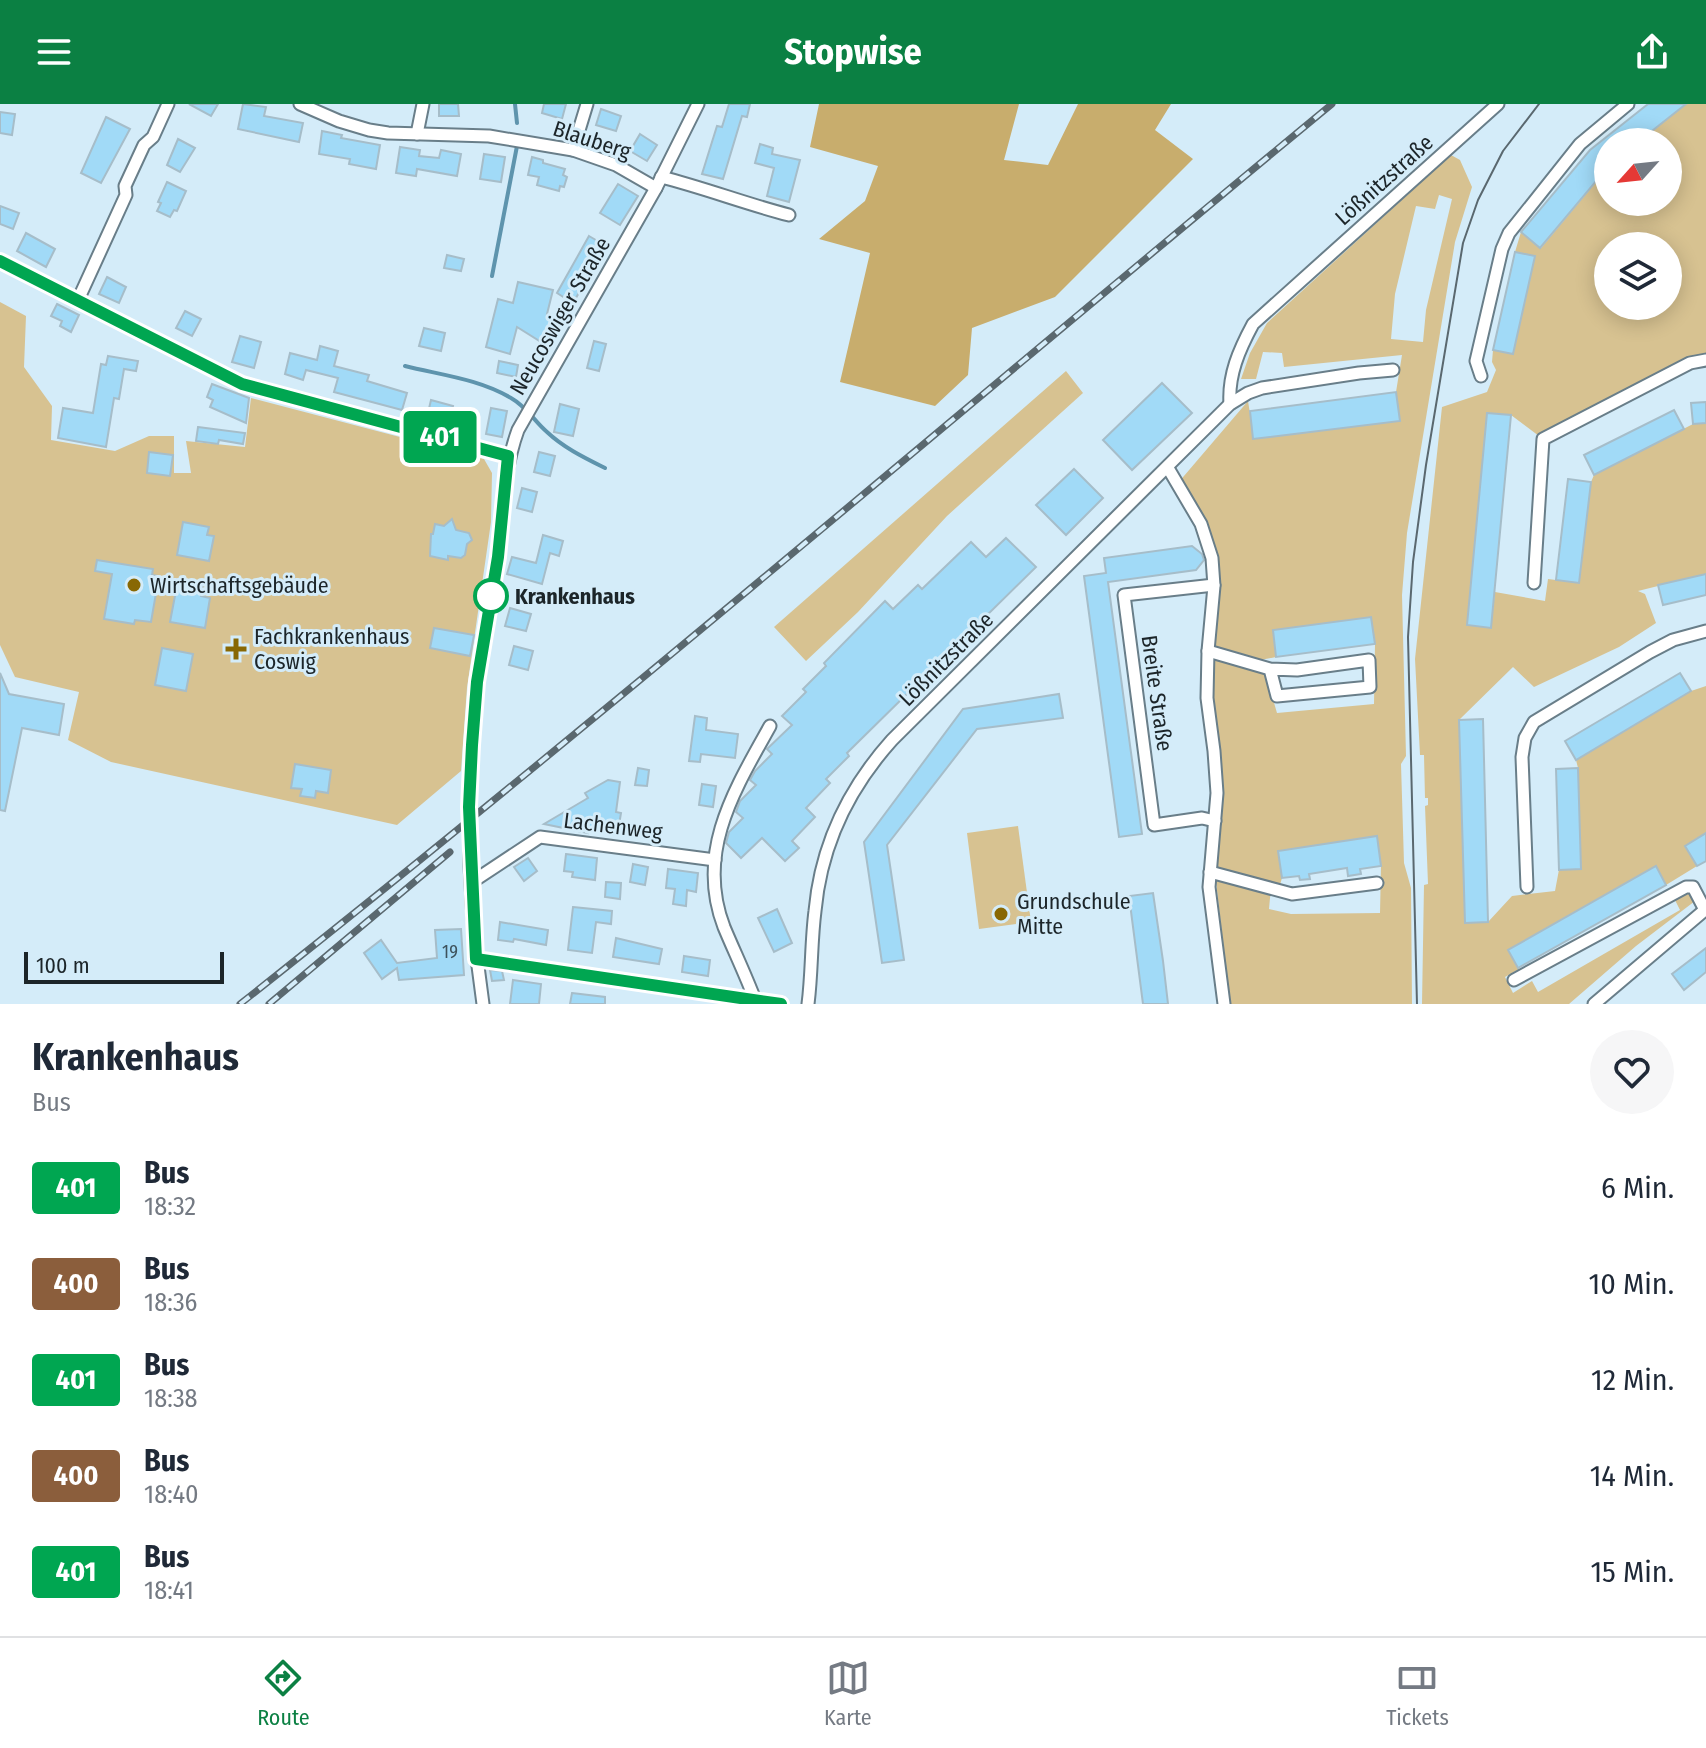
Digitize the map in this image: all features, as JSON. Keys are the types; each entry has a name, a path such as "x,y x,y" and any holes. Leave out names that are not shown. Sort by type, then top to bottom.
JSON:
{"street":[{"path":"78,300 126,195 125,186 137,158 153,137 168,104"},
{"name":"Blauberg","path":"300,104 369,130 489,136 573,150 658,182"},
{"path":"417,134 423,104"},
{"path":"573,150 587,104"},
{"name":"Neucoswiger Straße","path":"483,1004 476,959 469,807 477,682 498,557 508,456 518,430 658,182 698,104"},
{"name":"Lößnitzstraße","path":"1230,404 1229,389 1238,350 1253,324 1498,104"},
{"path":"1481,376 1476,361 1499,260 1509,233 1580,144 1628,104"},
{"path":"658,182 713,190 750,205 789,215"},
{"path":"0,261 242,384 508,456"},
{"path":"1534,583 1543,439 1690,363 1706,360"},
{"name":"Lößnitzstraße","path":"808,1004 815,911 830,838 867,768 1230,404 1262,388 1393,370"},
{"path":"1168,468 1201,524 1212,558 1214,585 1207,698 1217,793 1209,887 1224,1004"},
{"name":"Breite Straße","path":"1214,585 1124,595 1154,825 1202,818 1215,821"},
{"path":"1527,887 1522,757 1525,738 1534,722 1650,652 1673,640 1706,631"},
{"path":"1208,651 1270,669 1297,670 1369,660 1370,687 1277,696 1270,669"},
{"path":"755,1000 723,925 715,880 715,860 719,828 770,726"},
{"name":"Lachenweg","path":"472,882 540,837 715,860"},
{"path":"1210,872 1292,894 1377,883"},
{"path":"1514,980 1686,887 1693,887 1706,910 1594,1004"},
{"path":"476,959 781,1004"}],"shaded area":[{"path":"819,104 1019,104 1004,160 1048,165 1078,104 1171,104 1155,130 1193,159 1055,297 972,328 968,375 935,406 840,382 870,253 819,239 865,201 878,166 810,147"},
{"path":"1686,104 1706,104 1706,360 1543,439 1511,415 1487,413 1467,625 1491,627 1495,592 1545,601 1548,579 1579,583 1594,475 1693,424 1706,423 1706,574 1638,591 1645,594 1656,623 1619,647 1534,687 1513,667 1459,720 1465,922 1488,922 1512,896 1555,891 1578,768 1576,760 1691,691 1706,686 1706,833 1685,846 1697,866 1666,885 1656,867 1508,950 1519,969 1505,977 1513,993 1532,981 1538,992 1680,910 1675,900 1691,892 1695,901 1636,946 1569,1004 1422,1004 1424,885 1428,884 1425,806 1428,805 1428,798 1425,798 1424,755 1420,755 1415,659 1442,407 1487,392 1496,370 1492,362 1493,350 1513,354 1534,256 1515,252 1521,232 1541,248 1594,184 1594,216 1682,216 1682,128 1656,128"},
{"path":"1451,155 1460,160 1472,187 1455,242 1407,533 1402,595 1406,756 1401,764 1404,863 1411,888 1412,1004 1230,1004 1215,873 1208,698 1212,557 1178,483 1248,401 1254,439 1399,420 1396,392 1402,355 1284,367 1282,353 1263,352 1256,379 1241,379 1250,353 1267,323","holes":["1439,195 1452,199 1426,310 1423,342 1391,339 1395,294 1416,206 1435,209","1371,617 1375,644 1374,704 1277,713 1265,672 1255,661 1276,657 1273,630","1377,836 1381,866 1380,913 1291,914 1269,909 1271,887 1279,888 1282,878 1278,851"]},
{"name":"Fachkrankenhaus Coswig","path":"0,302 26,316 24,367 52,406 51,440 115,451 149,436 174,436 174,473 191,473 186,441 245,447 251,398 484,459 492,473 491,522 467,688 461,771 397,825 111,762 68,740 79,692 15,677 0,645"},
{"path":"1066,371 1083,393 947,516 858,612 806,661 774,627"},
{"path":"1018,826 1031,922 979,929 967,833"}],"building":[{"path":"189,104 218,104 211,116"},
{"path":"243,104 266,107 264,116 303,123 299,142 238,129"},
{"path":"439,104 458,104 459,116 439,116"},
{"path":"544,104 566,104 562,119 542,113"},
{"path":"729,104 750,104 747,117 742,116 723,179 702,174 717,126 722,127"},
{"path":"1648,104 1686,104 1656,128 1618,128"},
{"path":"601,109 621,116 616,131 596,125"},
{"path":"0,112 15,114 12,135 0,133"},
{"path":"106,117 130,129 101,183 81,173"},
{"path":"322,131 380,145 376,169 349,164 350,159 319,154"},
{"path":"640,134 657,145 647,161 630,151"},
{"path":"178,139 195,148 180,172 167,165"},
{"path":"760,144 773,148 772,154 800,160 789,202 767,196 774,168 755,163"},
{"path":"400,147 420,150 419,156 439,158 441,150 461,154 457,176 417,169 416,176 396,173"},
{"path":"1594,147 1594,184 1540,248 1521,232"},
{"path":"484,154 505,157 501,182 480,179"},
{"path":"532,157 565,169 563,175 567,177 564,187 560,186 559,191 537,185 539,177 528,175"},
{"path":"167,182 186,191 177,211 174,210 170,217 157,211"},
{"path":"618,184 638,196 620,225 600,213"},
{"path":"0,206 19,213 13,229 0,224"},
{"path":"26,233 55,249 46,267 17,251"},
{"path":"589,236 606,246 573,303 557,293"},
{"path":"1515,252 1535,256 1513,354 1493,350"},
{"path":"447,255 464,259 461,271 444,268"},
{"path":"107,277 126,287 119,303 99,294"},
{"path":"518,282 553,290 547,314 560,322 546,345 517,327 510,354 486,347 498,299 513,303"},
{"path":"57,304 79,315 71,332 60,326 62,321 51,316"},
{"path":"185,311 201,319 192,336 176,328"},
{"path":"424,328 445,333 441,351 419,346"},
{"path":"240,336 261,342 254,368 232,362"},
{"path":"594,341 606,344 599,371 587,368"},
{"path":"320,346 338,351 334,366 369,375 367,381 407,393 402,410 334,392 338,378 306,370 303,380 285,374 290,353 317,360"},
{"path":"108,356 138,361 136,371 124,369 119,399 114,398 106,447 58,438 63,408 93,413 101,364 106,365"},
{"path":"499,361 518,365 516,377 497,373"},
{"path":"1162,383 1192,413 1132,470 1103,440"},
{"path":"212,384 249,398 246,423 210,407 213,400 207,397"},
{"path":"1396,392 1400,421 1253,439 1250,411"},
{"path":"431,400 453,406 449,423 427,417"},
{"path":"1706,402 1706,423 1693,424 1691,403"},
{"path":"560,404 579,409 573,436 554,432"},
{"path":"491,408 507,411 502,437 486,434"},
{"path":"1674,410 1684,429 1594,475 1584,455"},
{"path":"1487,413 1511,415 1491,628 1467,625"},
{"path":"198,427 245,433 243,444 219,440 218,444 196,441"},
{"path":"149,452 173,455 170,476 147,473"},
{"path":"539,452 555,456 550,476 534,472"},
{"path":"1074,469 1103,498 1066,535 1036,505"},
{"path":"1568,479 1591,482 1579,583 1556,580"},
{"path":"522,488 537,492 532,512 517,508"},
{"path":"452,519 456,530 469,533 472,540 467,544 465,555 461,558 448,556 448,560 430,556 431,534 435,524 444,526"},
{"path":"183,522 209,527 207,535 214,536 209,561 177,555"},
{"path":"543,535 563,541 559,556 550,553 542,584 507,574 512,557 536,563"},
{"path":"1006,538 1036,567 847,753 849,756 826,779 830,783 806,808 815,817 792,841 799,848 785,861 762,838 741,858 726,843 729,832 743,818 736,812 740,801 756,785 750,780 772,754 767,749 792,725 782,716 806,692 803,689 826,666 824,663 885,601 893,609 918,585 922,589 971,542 986,557"},
{"path":"1192,546 1204,560 1196,570 1108,582 1142,834 1119,837 1084,576 1106,573 1104,558"},
{"name":"Wirtschaftsgebäude","path":"97,560 153,569 152,575 159,576 151,622 135,620 134,624 104,619 112,574 95,571"},
{"path":"1706,574 1706,595 1663,605 1658,585"},
{"path":"178,580 203,584 201,596 210,598 205,628 170,622"},
{"path":"510,608 531,614 526,631 505,626"},
{"path":"1371,617 1375,644 1276,657 1273,630"},
{"path":"434,628 474,635 470,656 430,648"},
{"path":"514,646 533,651 528,670 509,665"},
{"path":"162,648 193,654 186,691 155,685"},
{"path":"0,673 9,694 64,704 59,735 22,728 5,811 0,810"},
{"path":"1680,673 1691,691 1576,760 1565,741"},
{"path":"1059,694 1063,718 977,729 887,845 904,960 882,963 864,842 963,709"},
{"path":"695,716 707,718 706,730 738,734 735,758 701,754 700,762 689,761"},
{"path":"1483,719 1488,922 1465,923 1459,720"},
{"path":"295,764 331,770 328,793 316,791 315,798 300,796 302,789 291,788"},
{"path":"638,768 649,770 647,786 635,785"},
{"path":"1578,768 1581,869 1559,870 1556,769"},
{"path":"608,780 620,782 616,812 621,813 618,831 589,827 588,833 544,824 588,798 585,793"},
{"path":"702,784 716,786 713,807 699,805"},
{"path":"1706,833 1706,861 1697,866 1685,846"},
{"path":"1377,836 1381,866 1360,869 1361,874 1348,876 1347,868 1309,874 1310,879 1300,880 1299,876 1282,878 1278,851"},
{"path":"566,854 597,858 595,880 572,877 573,872 564,871"},
{"path":"528,858 537,871 524,881 514,867"},
{"path":"633,864 648,867 645,885 630,882"},
{"path":"1656,866 1666,885 1518,968 1508,950"},
{"path":"668,869 698,873 696,892 687,890 686,906 673,904 675,889 666,888"},
{"path":"606,882 621,883 620,899 605,897"},
{"path":"1153,893 1168,1004 1143,1004 1129,896"},
{"path":"573,907 612,911 611,924 596,922 592,953 568,950"},
{"path":"777,909 792,943 774,952 758,918"},
{"path":"500,922 548,930 546,945 514,939 513,942 498,940"},
{"path":"461,929 464,975 399,980 397,968 382,979 364,953 381,940 397,963 437,958 435,930"},
{"path":"616,938 662,949 659,964 613,957"},
{"path":"1706,948 1706,972 1684,990 1672,974"},
{"path":"684,956 710,960 708,976 682,972"},
{"path":"490,970 502,971 504,980 492,981"},
{"path":"513,980 541,984 539,1004 510,1004"},
{"path":"572,993 605,997 605,1004 570,1004"}],"waterway":[{"path":"515,104 517,123"},
{"path":"492,276 517,146"},
{"path":"405,366 460,378 511,398 560,443 605,468"}],"tram line":[{"path":"1417,1004 1408,637 1413,562 1426,465 1463,243 1478,200 1503,151 1539,104"}],"railway":[{"path":"240,1004 652,670 1332,104"},
{"path":"269,1004 450,852"}],"bus line":[{"name":"401","path":"0,261 242,384 508,456 498,557 477,682 472,745 469,807 476,959 781,1004"}],"place":[{"name":"Wirtschaftsgebäude","path":"134,585"},
{"name":"Krankenhaus","path":"491,596"},
{"name":"Fachkrankenhaus Coswig","path":"236,649"},
{"name":"Grundschule Mitte","path":"1001,914"}]}
